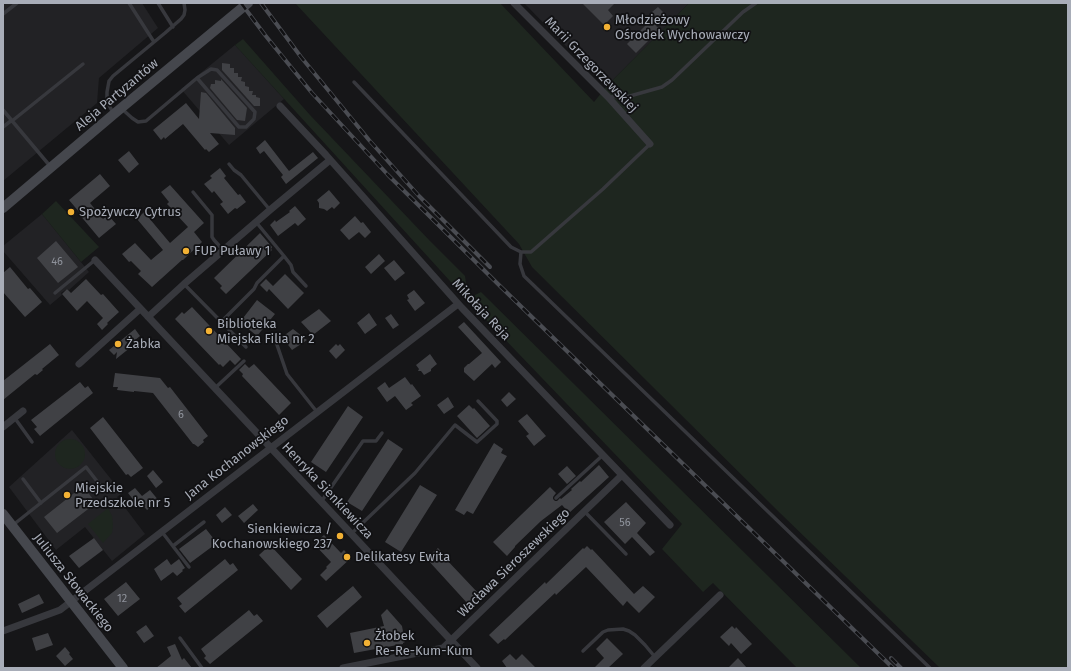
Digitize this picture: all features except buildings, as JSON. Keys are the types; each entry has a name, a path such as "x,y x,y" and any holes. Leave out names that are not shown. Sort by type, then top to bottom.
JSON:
{"main road":[{"name":"Aleja Partyzantów","path":"3,208 117,111 248,3"},
{"name":"Juliusza Słowackiego","path":"3,514 123,668"}],"street":[{"name":"Marii Grzegorzewskiej","path":"514,3 608,97 650,144"},
{"name":"Mikołaja Reja","path":"280,106 458,304 670,525"},
{"path":"148,317 223,250 330,160"},
{"name":"Henryka Sienkiewicza","path":"95,260 477,668"},
{"name":"Jana Kochanowskiego","path":"3,631 60,610 458,304"},
{"path":"79,364 140,309"},
{"path":"3,426 23,411"},
{"name":"Wacława Sieroszewskiego","path":"343,668 443,648 622,475"},
{"path":"644,668 720,595"}],"lane":[{"path":"3,14 17,3"},
{"path":"129,3 154,42"},
{"path":"158,3 173,27"},
{"path":"184,3 184,15 173,27 113,76 109,81 107,101 117,111 138,122 146,120 197,78 211,69 217,70 255,112 254,119 246,127 239,127 197,78"},
{"path":"608,97 630,96 662,86 672,80 743,12 756,3"},
{"path":"3,127 83,64"},
{"path":"354,82 511,247 521,252 531,252 650,144"},
{"path":"3,110 51,168"},
{"path":"229,164 241,175 270,210"},
{"path":"193,192 212,215 212,237 223,250"},
{"path":"256,222 291,265 293,272 306,286"},
{"path":"521,252 520,264 524,276 930,668"},
{"path":"221,322 284,256"},
{"path":"55,293 95,260"},
{"path":"184,284 246,347"},
{"path":"275,339 287,374 317,412"},
{"path":"215,388 244,361"},
{"path":"351,534 415,473 455,425 477,442 497,424 497,421 478,401"},
{"path":"14,418 32,442"},
{"path":"321,502 363,441 376,441 382,433"},
{"path":"556,498 603,455"},
{"path":"12,525 86,467 100,485"},
{"path":"23,479 41,503"},
{"path":"585,512 626,554"},
{"path":"173,546 204,522"},
{"path":"162,531 189,567"},
{"path":"583,651 603,632 608,630 623,629 635,635 646,645 655,657"},
{"path":"180,638 202,668"}],"shaded area":[{"path":"3,3 142,3 158,28 99,78 97,103 3,181"},
{"path":"295,3 500,3 594,102 606,87 689,3 1068,3 1068,668 940,668 780,513 532,267 519,244"},
{"name":"Młodzieżowy Ośrodek Wychowawczy","path":"524,3 689,3 606,87"},
{"path":"243,39 310,115 465,276 466,283 460,292 235,45"},
{"path":"235,45 284,99 229,145 181,89"},
{"path":"56,201 99,247 81,262 42,214"},
{"path":"42,214 89,272 69,290 67,289 61,293 62,295 50,305 3,251 3,246"},
{"path":"481,292 861,668 797,668 713,583 703,592 662,549 682,524 470,303 475,295"},
{"name":"Miejskie Przedszkole nr 5","path":"72,430 122,493 117,497 145,534 112,561 85,527 56,550 9,487"},
{"path":"70,439 81,443 85,454 81,465 70,469 59,465 55,454 59,443"},
{"path":"108,508 112,516 112,533 103,543 88,524"}],"railway":[{"path":"241,3 312,93 388,175 893,668"},
{"path":"261,3 301,57 369,140 419,196 490,267"},
{"path":"891,658 901,668"}],"place":[{"name":"Młodzieżowy Ośrodek Wychowawczy","path":"607,27"},
{"name":"Spożywczy Cytrus","path":"71,212"},
{"name":"FUP Puławy 1","path":"186,251"},
{"name":"Biblioteka Miejska Filia nr 2","path":"209,331"},
{"name":"Żabka","path":"118,344"},
{"name":"Miejskie Przedszkole nr 5","path":"67,495"},
{"name":"Sienkiewicza / Kochanowskiego 237","path":"340,536"},
{"name":"Delikatesy Ewita","path":"347,557"},
{"name":"Żłobek Re-Re-Kum-Kum","path":"367,643"}]}
